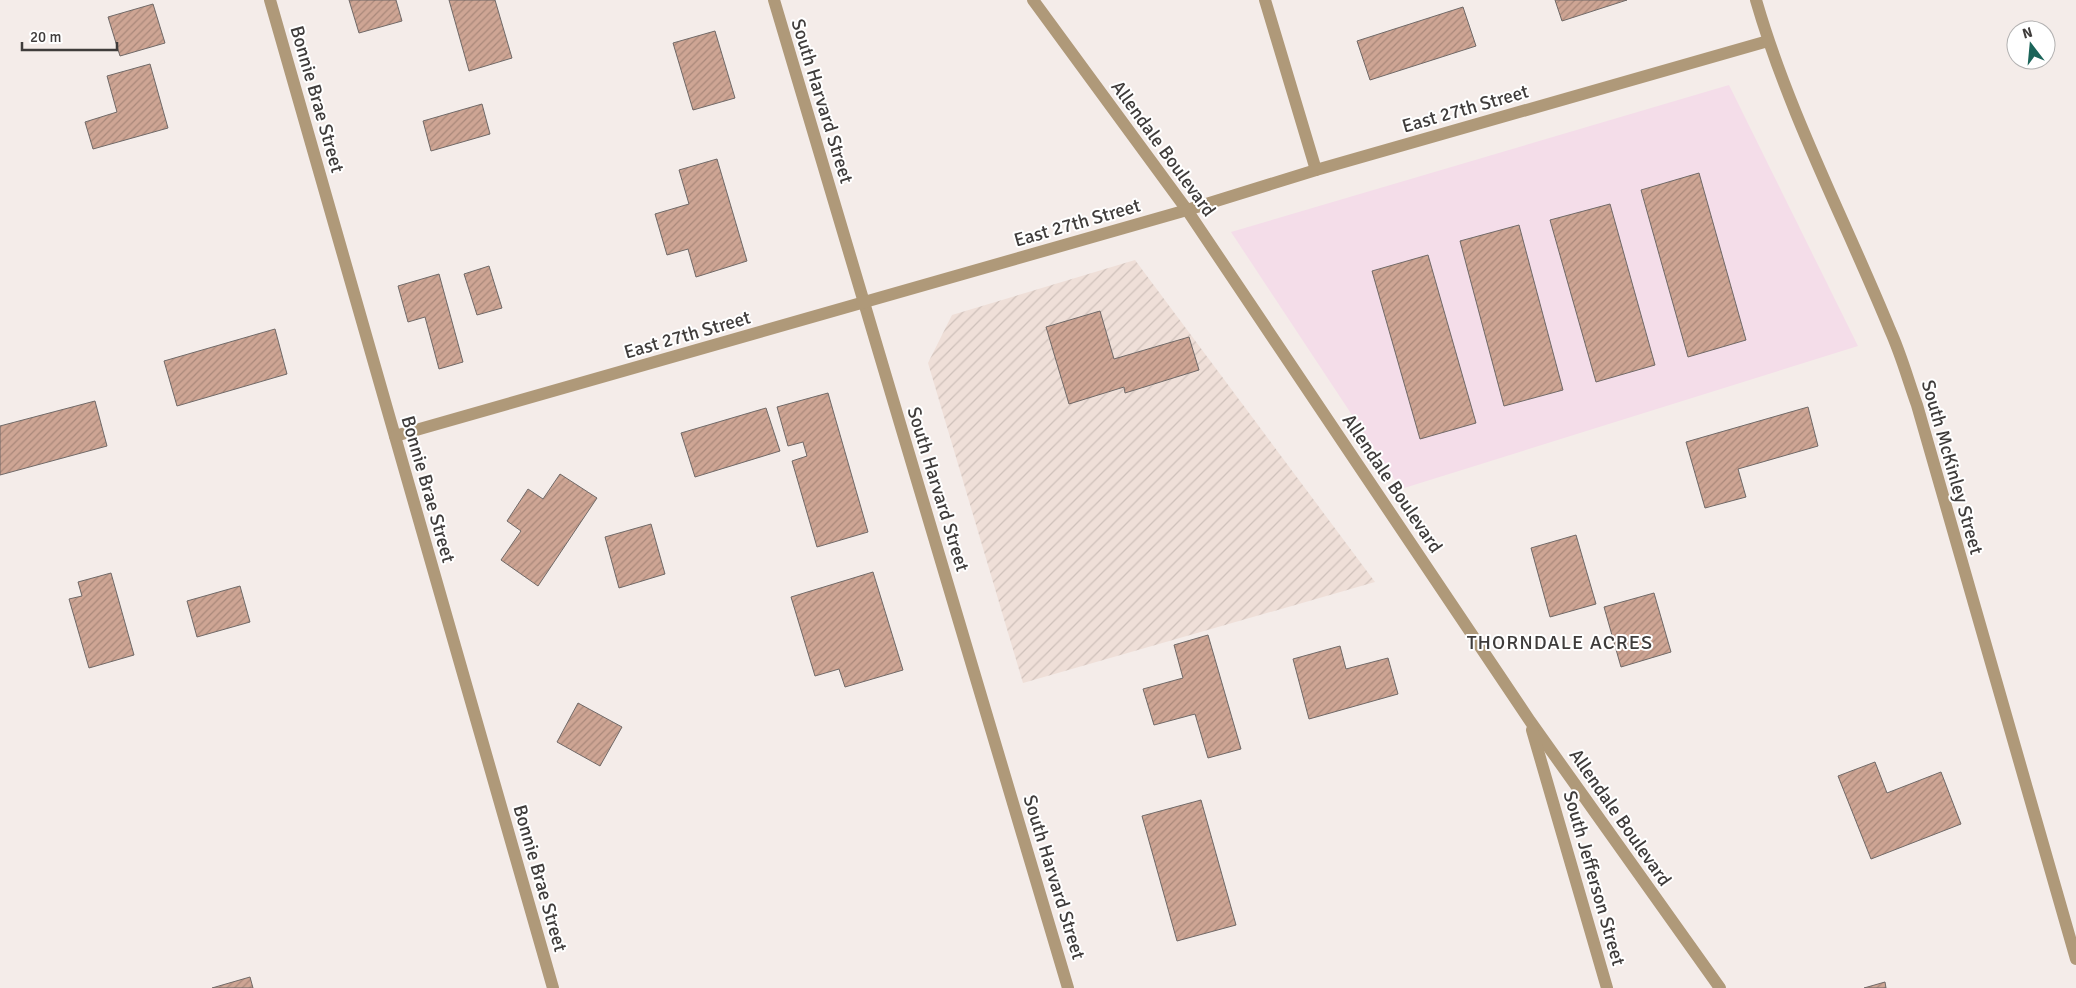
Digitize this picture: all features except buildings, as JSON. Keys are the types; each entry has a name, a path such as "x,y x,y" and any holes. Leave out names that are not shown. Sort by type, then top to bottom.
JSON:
{"street":[{"name":"Bonnie Brae Street","path":"270,0 552,988"},
{"name":"South Harvard Street","path":"774,0 1068,988"},
{"name":"Allendale Boulevard","path":"1034,0 1187,210 1530,721 1720,988"},
{"path":"1265,0 1316,170"},
{"name":"South McKinley Street","path":"1756,0 1768,41 1798,121 1891,332 1917,405 2076,959"},
{"name":"East 27th Street","path":"395,436 864,303 1187,210 1316,170 1768,41"},
{"name":"South Jefferson Street","path":"1530,721 1607,988"}],"shaded area":[{"path":"1729,85 1858,346 1401,489 1231,232"},
{"path":"1135,260 1375,582 1023,683 928,363 952,315"}],"district":[{"name":"THORNDALE ACRES","path":"1560,642"}]}
